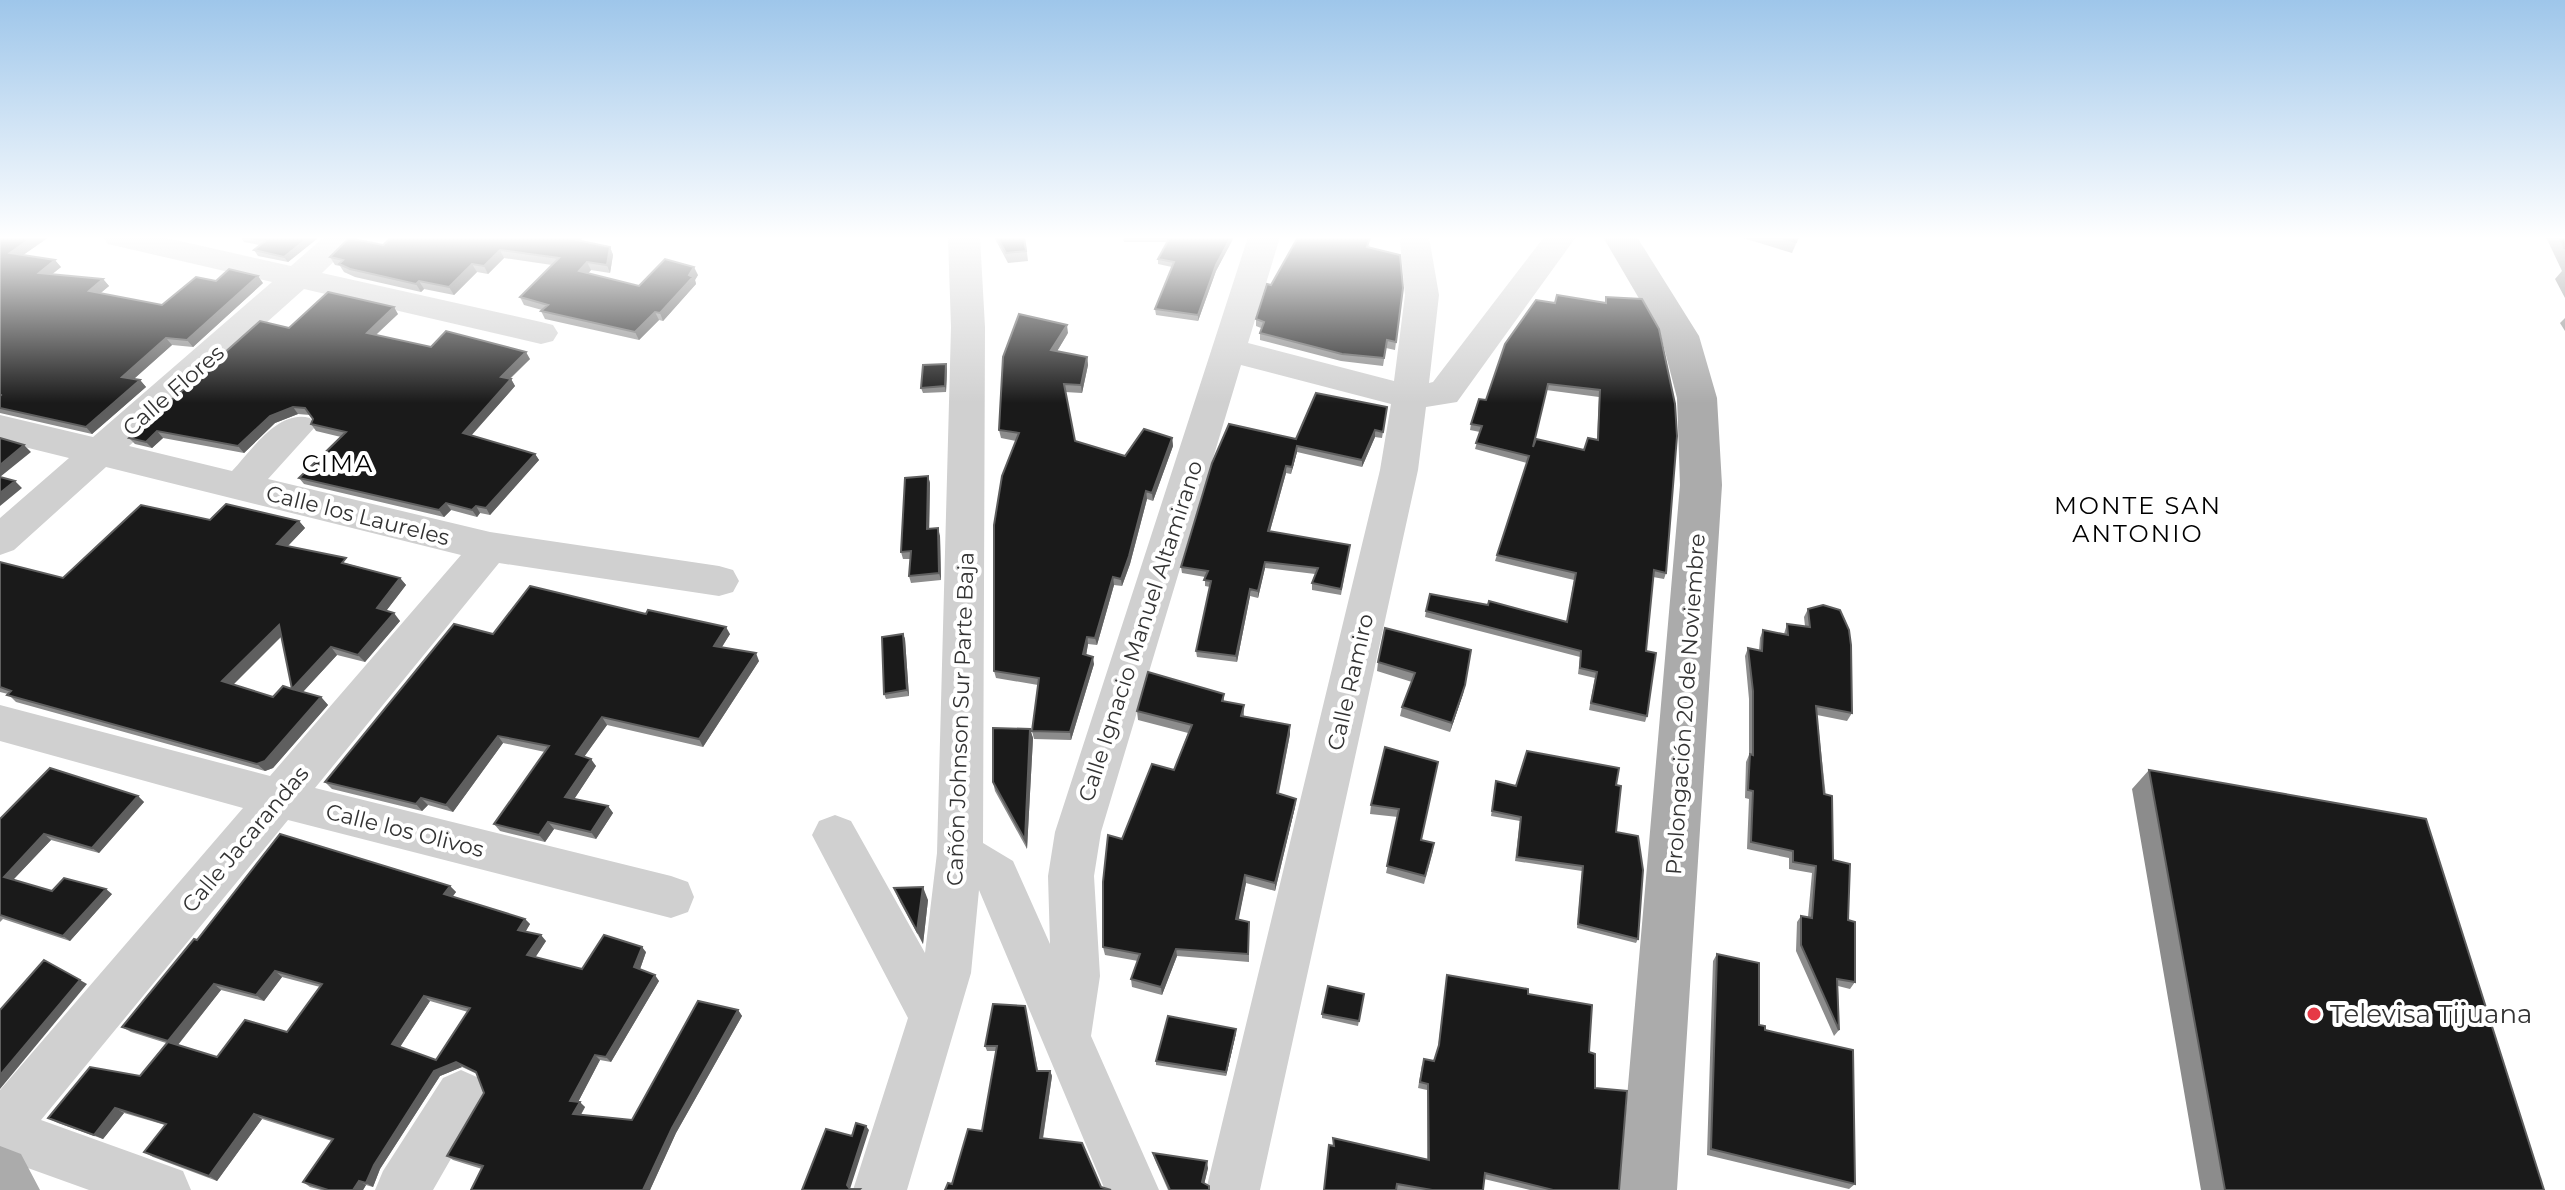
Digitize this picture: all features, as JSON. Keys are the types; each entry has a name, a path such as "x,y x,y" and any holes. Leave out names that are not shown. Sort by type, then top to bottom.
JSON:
{"main road":[{"name":"Prolongación 20 de Noviembre","path":"1648,1190 1701,485 1697,398 1680,336 1658,293"},
{"path":"0,1175 11,1190"}],"street":[{"name":"Calle Flores","path":"0,540 284,293"},
{"path":"360,293 541,333"},
{"name":"Cañón Johnson Sur Parte Baja","path":"880,1190 947,973 960,853 966,293"},
{"name":"Calle Ignacio Manuel Altamirano","path":"1067,1034 1076,976 1071,876 1078,832 1247,293"},
{"name":"Calle Ramiro","path":"1233,1190 1406,440 1421,293"},
{"path":"1229,350 1410,397 1444,393 1519,293"},
{"path":"239,486 297,427"},
{"name":"Calle los Laureles","path":"0,428 490,547 719,581"},
{"name":"Calle Jacarandas","path":"0,1131 490,547"},
{"name":"Calle los Olivos","path":"0,723 279,798 671,897"},
{"path":"835,835 934,1017"},
{"path":"960,853 997,876 1132,1190"},
{"path":"402,1190 461,1096"},
{"path":"0,1131 164,1190"}],"building":[{"path":"0,293 97,293 162,305 177,293 240,293 187,340 166,338 122,377 140,380 86,427 0,408"},
{"path":"330,293 394,307 367,333 431,347 446,331 526,352 501,377 511,379 463,433 535,454 486,508 476,506 472,510 446,503 439,510 299,478 346,432 311,424 313,419 305,408 293,407 270,416 238,446 157,431 146,442 129,438 260,321 289,328"},
{"path":"524,293 679,293 660,313 655,312 635,332 541,311 548,305 520,297"},
{"path":"1162,293 1206,293 1198,315 1155,309"},
{"path":"1264,293 1402,293 1396,342 1387,340 1384,358 1342,354 1260,333 1264,322 1256,319"},
{"path":"1557,295 1606,303 1606,297 1642,299 1659,329 1675,404 1677,436 1666,573 1654,570 1646,651 1656,653 1647,716 1591,703 1597,672 1580,668 1581,651 1426,611 1430,594 1488,605 1489,601 1567,622 1576,573 1497,555 1529,456 1476,443 1482,426 1471,424 1479,399 1486,400 1505,344 1536,300 1555,303","holes":["1548,384 1600,390 1598,440 1588,438 1584,450 1536,439 1533,447"]},
{"path":"1019,314 1067,325 1051,350 1087,357 1081,385 1064,384 1075,441 1125,456 1144,429 1172,438 1152,493 1146,491 1121,579 1113,577 1095,638 1087,637 1083,654 1093,657 1070,732 1032,731 1039,678 994,671 994,525 1002,476 1019,433 999,430 1003,357"},
{"path":"946,364 945,386 921,388 923,365"},
{"path":"1316,393 1387,407 1383,432 1375,430 1362,460 1297,446 1292,467 1286,466 1268,531 1350,545 1341,589 1312,583 1318,568 1265,562 1258,591 1250,589 1236,656 1196,651 1211,581 1204,580 1208,571 1181,567 1212,463 1229,424 1296,439"},
{"path":"0,438 24,445 0,465"},
{"path":"928,476 927,529 938,528 939,573 909,576 911,551 901,552 905,478"},
{"path":"0,477 15,481 0,493"},
{"path":"226,504 299,521 277,544 346,558 342,563 400,578 377,608 394,613 358,655 331,647 292,689 321,697 265,761 257,764 7,695 11,691 0,687 0,562 63,578 141,505 210,520","holes":["279,625 292,689 283,686 273,697 222,681"]},
{"path":"530,586 646,614 648,610 726,627 714,646 756,653 699,739 602,717 576,754 591,759 565,797 608,806 591,832 548,822 539,835 494,824 549,746 498,736 446,805 421,798 416,804 325,782 454,624 493,634"},
{"path":"1823,605 1840,610 1849,630 1851,645 1852,713 1816,706 1824,794 1832,796 1833,860 1850,864 1848,920 1855,922 1855,982 1837,979 1839,1030 1801,945 1801,916 1812,918 1816,866 1793,862 1793,851 1751,842 1753,791 1748,790 1750,754 1753,755 1753,691 1748,648 1762,651 1763,630 1788,635 1787,624 1810,627 1808,609"},
{"path":"1385,628 1471,650 1465,685 1452,723 1402,707 1415,673 1378,662"},
{"path":"903,634 907,690 884,694 882,637"},
{"path":"1148,672 1224,694 1222,701 1244,705 1241,716 1290,725 1277,793 1296,799 1275,883 1245,875 1236,919 1249,922 1248,954 1176,949 1161,987 1131,979 1140,954 1103,947 1103,882 1108,835 1122,839 1152,764 1174,770 1192,725 1137,711"},
{"path":"993,728 1030,729 1025,840 993,782"},
{"path":"1385,747 1438,762 1421,840 1434,843 1425,876 1387,866 1399,809 1371,805"},
{"path":"1527,751 1619,768 1616,785 1621,786 1616,832 1638,836 1643,870 1638,939 1578,924 1583,866 1517,857 1521,817 1492,811 1496,781 1516,786"},
{"path":"50,768 138,796 92,848 44,834 4,877 52,891 64,878 106,889 63,936 0,915 0,819"},
{"name":"Televisa Tijuana","path":"2149,770 2426,819 2544,1190 2225,1190"},
{"path":"280,834 450,886 444,894 525,919 518,930 541,935 527,955 582,969 604,935 642,947 634,967 655,975 606,1057 595,1055 570,1101 580,1102 573,1114 632,1120 698,1001 738,1010 672,1128 643,1190 471,1190 483,1166 447,1156 484,1093 476,1072 456,1062 434,1071 374,1165 366,1183 359,1181 353,1190 328,1190 303,1182 333,1139 254,1114 209,1176 144,1152 166,1124 115,1108 94,1135 48,1118 90,1067 140,1076 168,1042 217,1057 245,1020 287,1032 322,984 275,971 256,995 214,984 168,1041 122,1027 194,939 197,940","holes":["424,996 470,1008 436,1060 392,1044"]},
{"path":"923,887 917,931 894,888"},
{"path":"1717,954 1759,963 1759,1025 1765,1026 1765,1030 1853,1050 1855,1184 1711,1149"},
{"path":"44,960 80,980 0,1075 0,1010"},
{"path":"1447,975 1528,989 1528,994 1592,1005 1589,1052 1595,1054 1595,1088 1627,1091 1619,1190 1553,1190 1485,1173 1483,1190 1432,1190 1397,1184 1396,1190 1324,1190 1329,1145 1334,1146 1333,1138 1429,1160 1428,1084 1420,1082 1424,1059 1434,1061 1439,1045"},
{"path":"1328,986 1364,994 1359,1021 1322,1014"},
{"path":"993,1004 1025,1006 1037,1071 1050,1071 1040,1138 1082,1143 1101,1187 1111,1190 945,1190 948,1183 952,1184 968,1129 982,1131 997,1046 985,1046"},
{"path":"1168,1016 1236,1029 1226,1072 1156,1061"},
{"path":"856,1123 866,1126 847,1185 850,1189 860,1189 802,1190 826,1129 852,1136"},
{"path":"1153,1153 1207,1161 1202,1182 1209,1186 1209,1190 1170,1190"}],"place":[{"name":"Televisa Tijuana","path":"2314,1014"}],"district":[{"name":"CIMA","path":"338,464"},
{"name":"MONTE SAN ANTONIO","path":"2138,520"}]}
